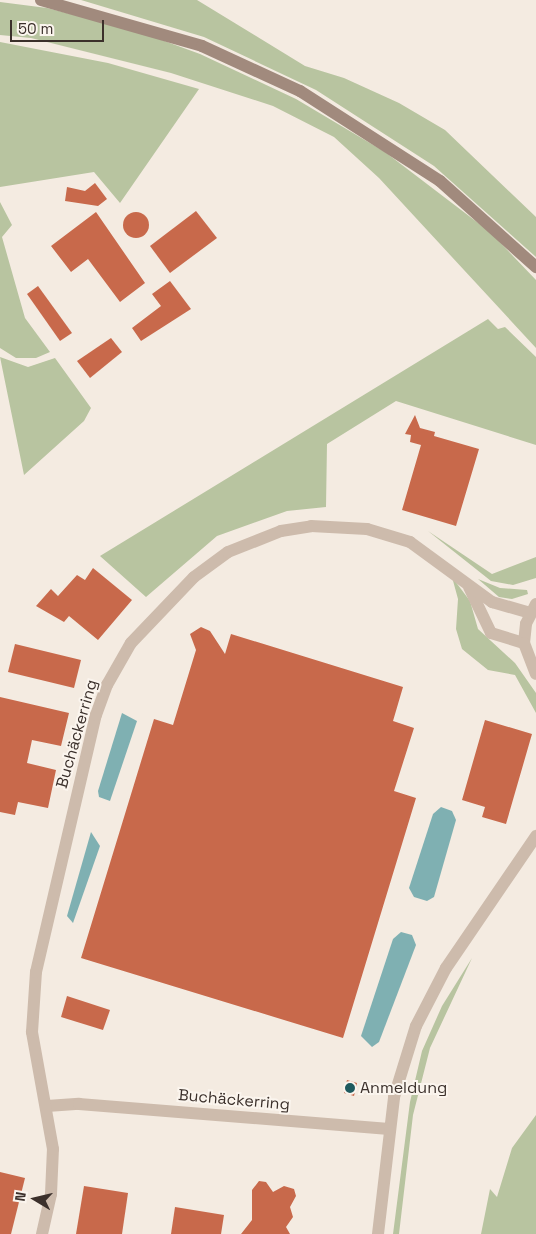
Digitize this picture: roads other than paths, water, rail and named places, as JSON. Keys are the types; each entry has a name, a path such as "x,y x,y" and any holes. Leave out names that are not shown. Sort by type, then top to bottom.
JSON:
{"main road":[{"path":"41,0 202,46 300,91 440,181 536,266"}],"street":[{"name":"Buchäckerring","path":"42,1234 53,1170 47,1106 32,1032 36,969 96,715 106,685 131,642 210,564 252,540 281,531 342,526 385,534 434,555 492,602 533,609 524,643 492,633 466,582"},
{"path":"524,643 536,674"},
{"path":"378,1234 389,1130 406,1054 430,997 536,836"},
{"name":"Buchäckerring","path":"47,1106 79,1104 389,1130"}],"water":[{"path":"122,713 137,721 110,801 99,797 98,791"},
{"path":"441,807 452,811 456,820 434,897 427,901 414,897 409,888 433,814"},
{"path":"91,832 100,846 73,923 67,916"},
{"path":"401,932 412,935 416,945 379,1042 372,1047 361,1036 393,939"}],"place":[{"name":"Anmeldung","path":"350,1088"}]}
